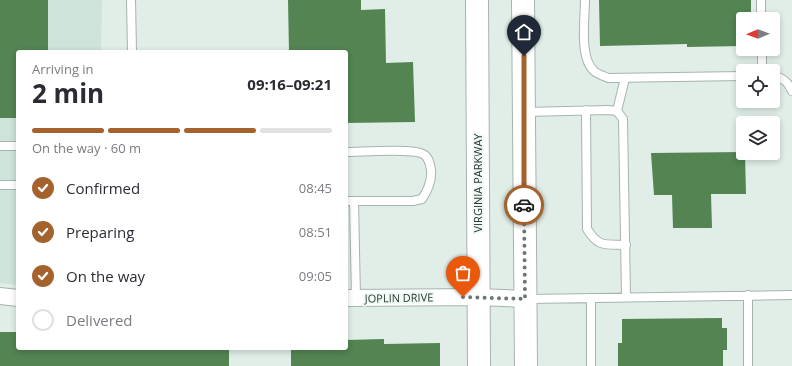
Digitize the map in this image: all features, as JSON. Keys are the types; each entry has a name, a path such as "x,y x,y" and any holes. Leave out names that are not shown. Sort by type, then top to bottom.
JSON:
{"main road":[{"name":"VIRGINIA PARKWAY","path":"477,0 479,366"},
{"path":"523,0 526,366"}],"street":[{"path":"0,296 16,298"},
{"name":"JOPLIN DRIVE","path":"351,298 478,297 525,299"}],"lane":[{"path":"131,0 132,50"},
{"path":"585,0 584,45 586,57 594,71 608,78 736,76"},
{"path":"761,0 761,12"},
{"path":"617,111 625,78"},
{"path":"780,78 789,84 792,91"},
{"path":"524,112 586,110 617,111"},
{"path":"586,110 587,229 593,239 601,244 626,245"},
{"path":"617,111 623,119 626,297"},
{"path":"0,146 16,146"},
{"path":"348,152 412,151 424,154 429,160 431,173 429,188 422,199 413,201 350,201 351,298"},
{"path":"0,185 16,185"},
{"path":"748,295 748,366"},
{"path":"525,299 792,295"},
{"path":"591,298 591,366"}],"shaded area":[{"path":"0,0 102,0 101,50 16,50 16,285 0,283"}],"building":[{"path":"0,0 48,0 48,50 16,50 16,118 0,118"},
{"path":"288,0 361,0 361,10 385,9 386,63 413,62 415,122 348,123 348,50 289,50"},
{"path":"599,0 751,0 751,12 736,12 736,46 687,47 687,44 600,46"},
{"path":"736,152 736,160 745,160 746,194 711,194 712,228 673,228 672,195 654,195 651,153"},
{"path":"722,318 722,328 727,328 727,350 723,350 723,366 618,366 618,343 622,343 622,319"},
{"path":"0,332 16,332 16,350 229,350 229,366 0,366"},
{"path":"384,339 384,344 440,343 440,366 291,366 291,350 348,350 348,340"}],"way so far":[{"path":"463,297 525,299 524,205"}],"route":[{"path":"524,56 524,205"}]}
